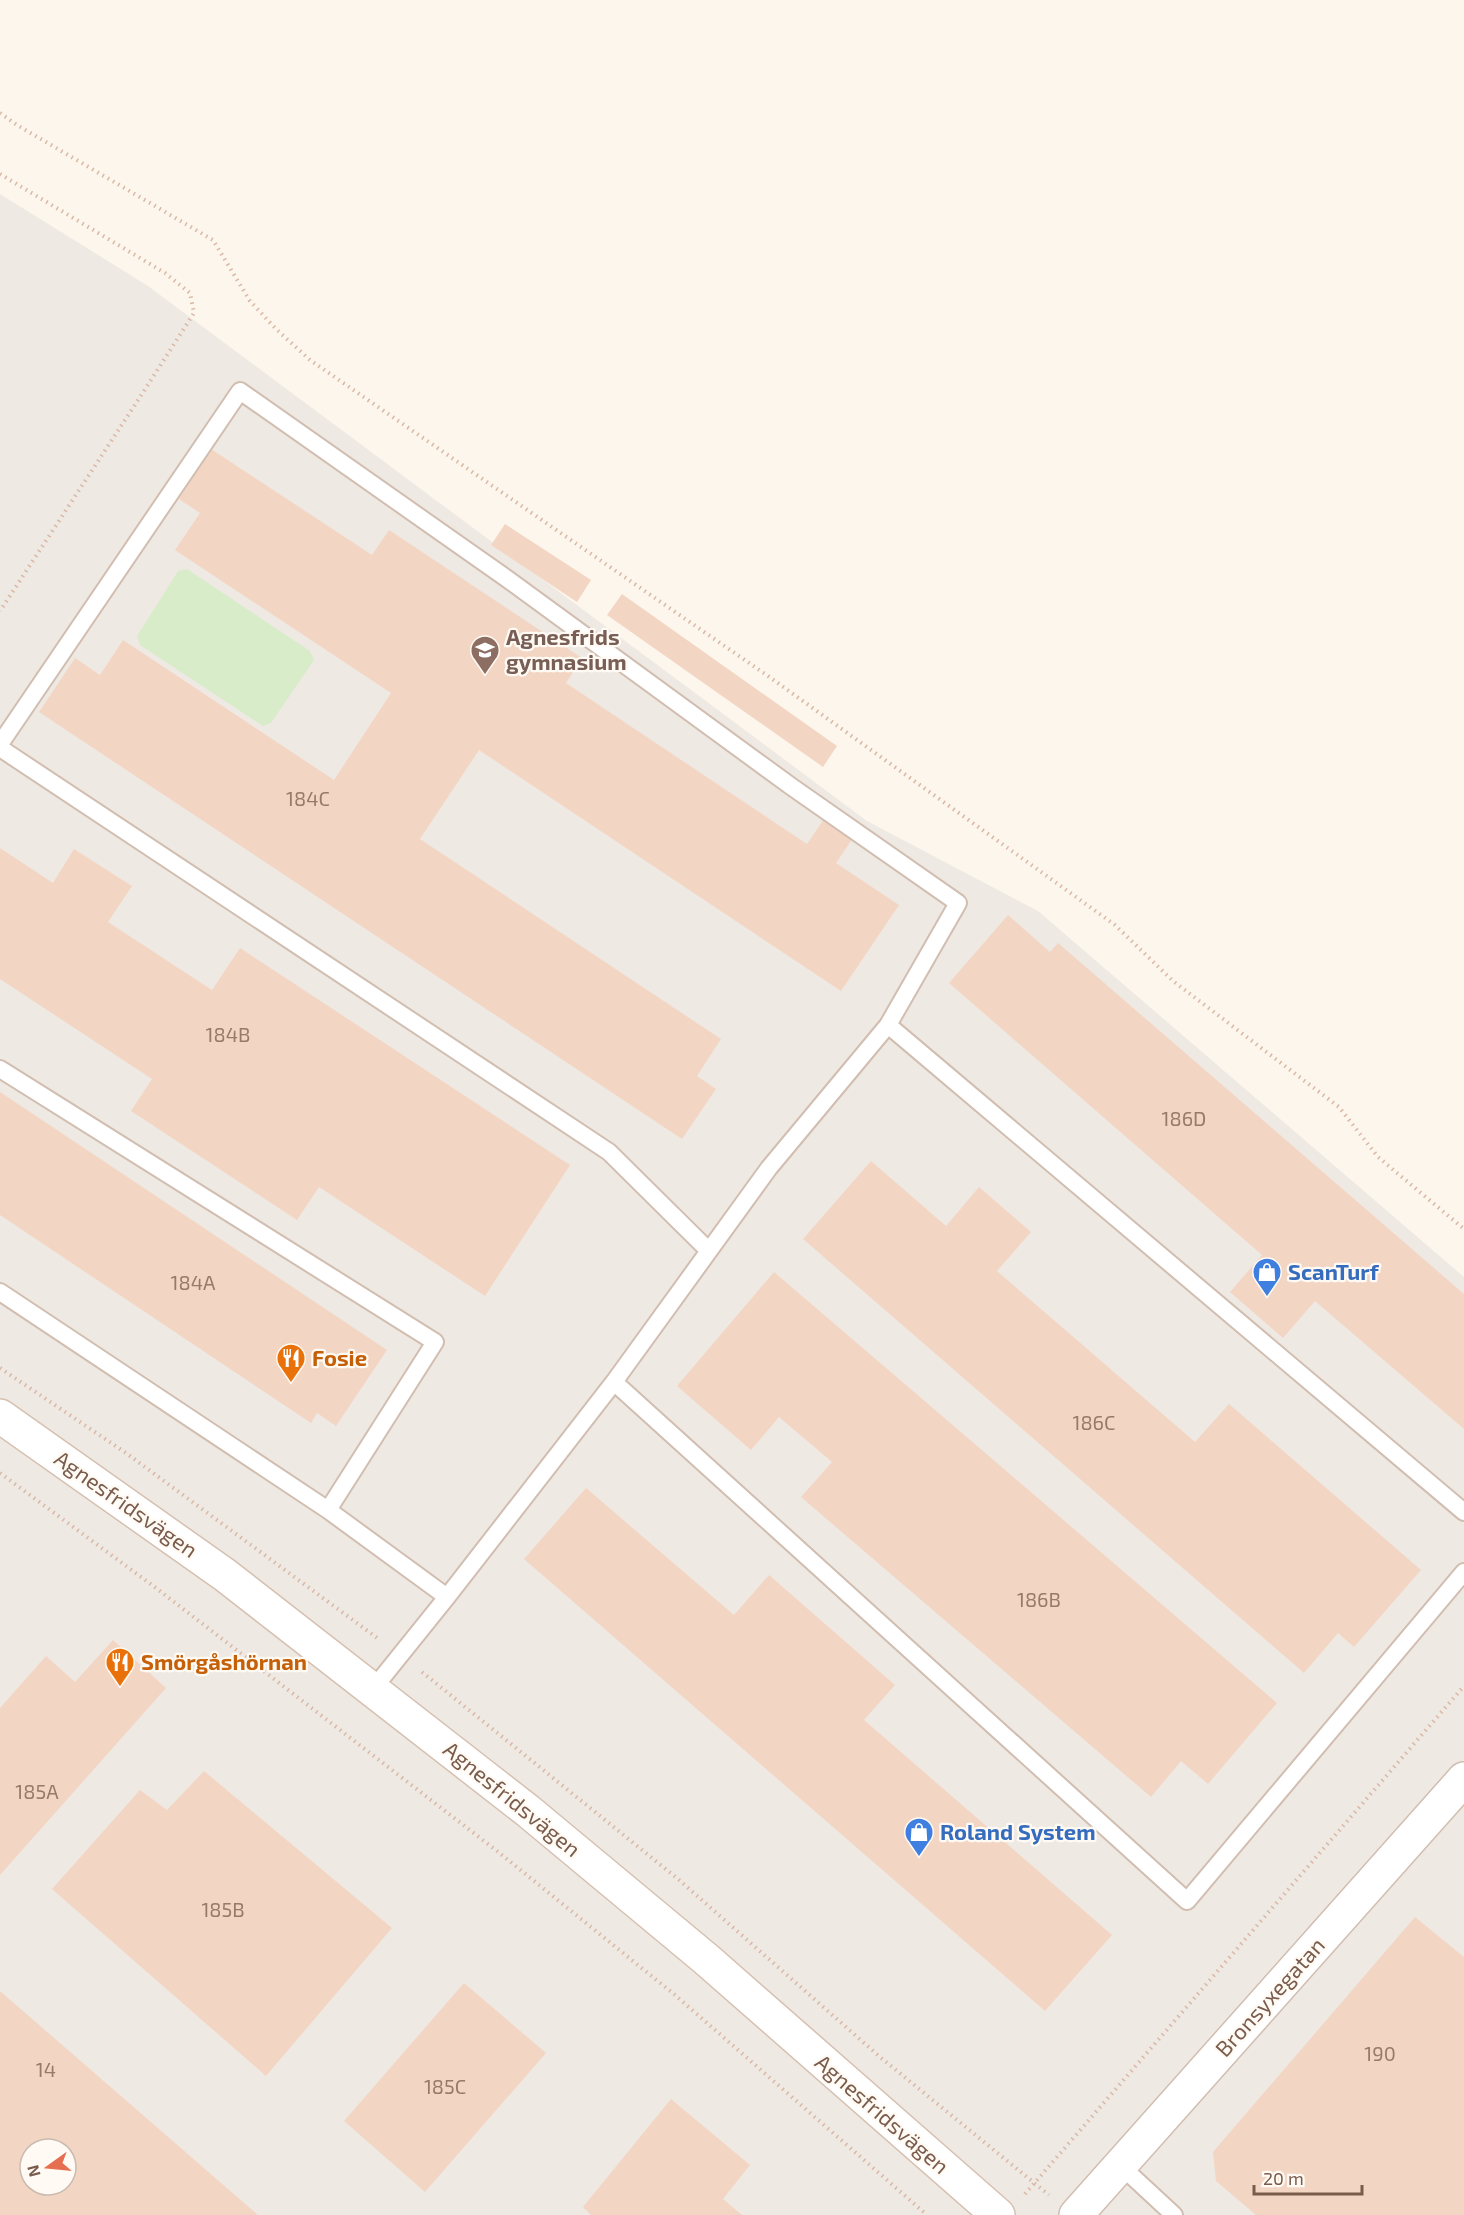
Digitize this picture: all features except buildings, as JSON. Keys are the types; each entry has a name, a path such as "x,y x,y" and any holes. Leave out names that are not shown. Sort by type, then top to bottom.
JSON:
{"main road":[{"name":"Agnesfridsvägen","path":"0,1416 225,1575 373,1689 528,1811 1009,2207"},
{"name":"Bronsyxegatan","path":"1067,2209 1120,2165 1464,1779"}],"lane":[{"path":"373,1689 614,1382 770,1168 888,1025 958,903 792,787 506,578 240,391 0,746 609,1152 709,1251"},
{"path":"888,1025 1464,1512"},
{"path":"0,1070 435,1342 328,1510"},
{"path":"0,1292 328,1510 447,1597"},
{"path":"614,1382 1188,1901 1464,1572"},
{"path":"1120,2165 1174,2215"}],"path":[{"path":"0,113 213,240 250,301 310,360 768,676 1115,925 1173,981 1339,1107 1378,1157 1464,1229"},
{"path":"0,174 165,273 190,293 194,313 0,611"},
{"path":"0,1473 156,1588 497,1851 675,1995 927,2215"},
{"path":"1009,2207 1035,2183 1464,1686"},
{"path":"880,2057 1067,2209"}],"shaded area":[{"path":"0,194 148,286 867,821 1038,911 1464,1277 1464,2215 0,2215"}],"green space":[{"path":"187,569 310,651 314,660 271,723 263,726 140,645 137,636 178,571"}],"place":[{"name":"Agnesfrids gymnasium","path":"485,676"},
{"name":"ScanTurf","path":"1267,1298"},
{"name":"Fosie","path":"291,1384"},
{"name":"Smörgåshörnan","path":"120,1688"},
{"name":"Roland System","path":"919,1858"}]}
